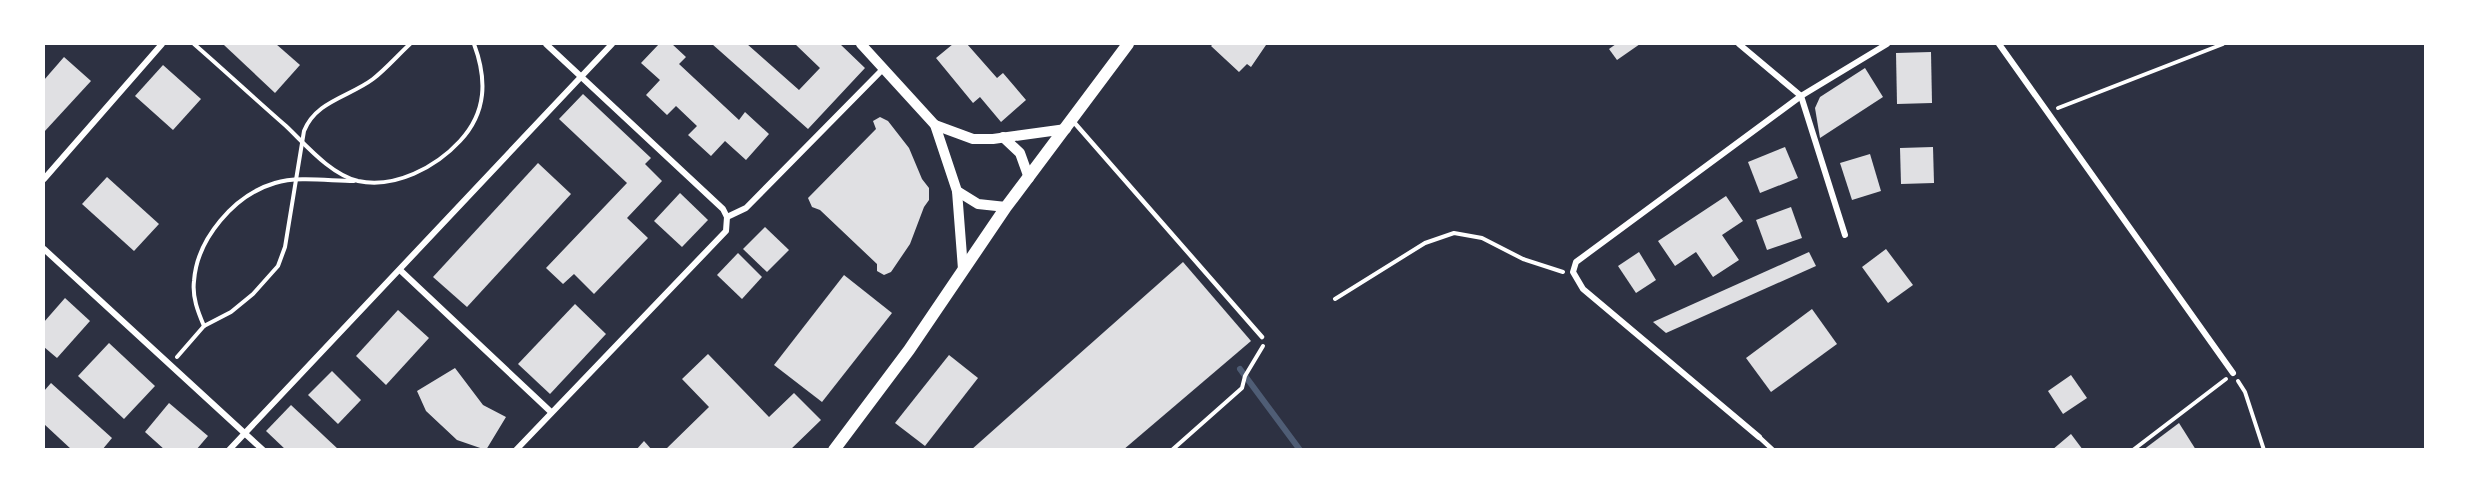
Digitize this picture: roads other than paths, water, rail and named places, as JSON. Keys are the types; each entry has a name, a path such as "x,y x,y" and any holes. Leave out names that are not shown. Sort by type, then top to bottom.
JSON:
{"main road":[{"path":"834,450 903,359 1006,207 1128,44"}],"street":[{"path":"44,179 162,44"},
{"path":"516,450 726,231 727,217 723,209 546,44"},
{"path":"229,450 612,44"},
{"path":"861,44 935,125 957,191 963,269"},
{"path":"1738,44 1801,96 1845,235"},
{"path":"1759,437 1583,289 1573,272 1576,262 1801,96 1887,44"},
{"path":"1999,44 2049,111 2233,373"},
{"path":"727,217 746,208 883,69"},
{"path":"935,125 973,139 1003,137 1069,124"},
{"path":"1003,137 1020,153 1029,178"},
{"path":"957,191 978,204 1006,207"},
{"path":"44,249 263,450"},
{"path":"400,270 552,412"}],"lane":[{"path":"1069,124 1262,337"},
{"path":"1759,437 1773,450"}],"waterway":[{"path":"1240,369 1300,450"}]}
